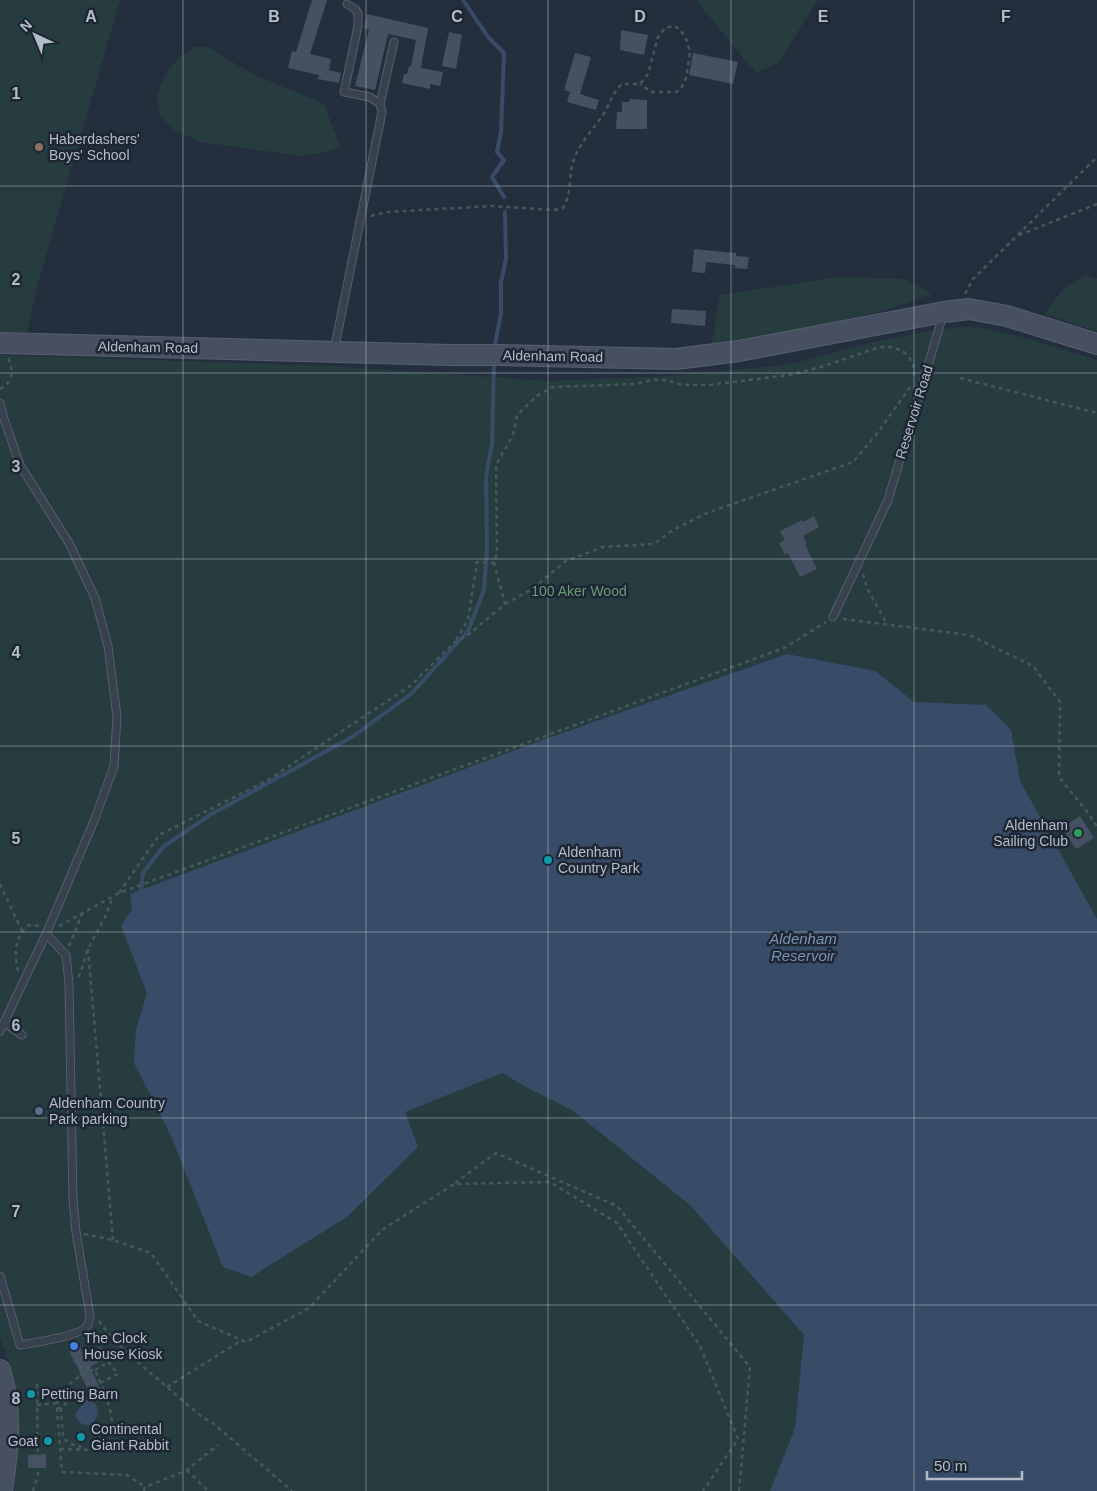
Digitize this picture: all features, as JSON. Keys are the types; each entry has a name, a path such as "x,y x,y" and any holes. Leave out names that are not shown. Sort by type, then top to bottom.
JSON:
{"street":[{"name":"Aldenham Road","path":"2,349 334,351 451,356 494,355 676,359 739,351 943,318 968,310 1007,316 1097,344"},
{"path":"0,1370 8,1410 8,1441 2,1491"}],"lane":[{"path":"347,4 356,9 358,13 358,26 344,92 370,97 380,104"},
{"path":"334,351 382,112 380,104 394,42"},
{"name":"Reservoir Road","path":"833,617 888,500 943,318"},
{"path":"0,403 20,466 70,543 94,598 108,646 117,716 114,766 94,821 47,931 0,1031"},
{"path":"0,1276 20,1345 58,1338 82,1331 87,1327 90,1316 89,1306 76,1232 73,1200 66,955 47,931"},
{"path":"5,1023 22,1035"}],"path":[{"path":"358,228 366,217 387,212 492,206 555,210 564,208 569,198 574,160 582,142 606,110 615,90 622,84 640,84 651,92 676,92 681,88 686,78 690,52 687,41 680,29 673,26 664,28 661,32 648,74 640,84"},
{"path":"961,300 973,279 1097,157"},
{"path":"1017,235 1097,204"},
{"path":"119,893 159,836 276,775 410,686 455,642 468,635 505,604 532,589 566,561 603,547 654,544 673,530 707,513 853,462 876,435 912,386 914,369 910,359 903,351 892,347 880,347 821,368 789,375 710,385 683,385 666,380 652,380 635,384 553,387 538,395 517,414 513,435 496,465 497,553 494,563 505,604"},
{"path":"0,389 9,382 13,371 9,359 2,349"},
{"path":"960,378 1097,414"},
{"path":"859,561 868,590 887,624"},
{"path":"455,642 468,620 477,562 494,563"},
{"path":"21,987 16,964 18,936 29,925 36,925 47,931 119,893 784,648 833,617 969,635 1033,666 1060,702 1059,777 1097,827"},
{"path":"0,884 22,931"},
{"path":"68,980 79,976 88,949 114,896"},
{"path":"66,955 82,913"},
{"path":"88,949 113,1240"},
{"path":"76,1232 113,1240 151,1253 198,1321 246,1342 309,1308 382,1230 454,1184 496,1153 616,1206 750,1367 739,1491"},
{"path":"454,1184 550,1182 617,1223 700,1346 738,1439 703,1491"},
{"path":"89,1306 112,1338 167,1387 205,1419 214,1424 292,1491"},
{"path":"87,1327 104,1356 118,1374 100,1383"},
{"path":"167,1387 242,1340"},
{"path":"82,1376 79,1362 84,1354 90,1357 100,1348"},
{"path":"104,1356 135,1358"},
{"path":"87,1371 95,1370 104,1365 101,1358 104,1356"},
{"path":"88,1364 87,1371 63,1391 57,1403 62,1472 127,1475 144,1489 187,1470 218,1445"},
{"path":"60,1449 99,1450 109,1440 112,1424 110,1410 95,1370"},
{"path":"33,1491 38,1475 37,1382"},
{"path":"57,1408 61,1408 72,1398 63,1391"},
{"path":"37,1405 57,1403"},
{"path":"61,1408 63,1438 70,1444 80,1446 80,1449"},
{"path":"187,1470 208,1491"}],"green space":[{"name":"Haberdashers' Boys' School","path":"0,0 120,0 35,294 27,333 0,332"},
{"path":"696,0 818,0 778,63 756,73"},
{"path":"194,47 207,47 253,74 324,104 340,147 322,153 301,156 201,142 174,130 159,115 157,96 165,75 179,57"},
{"path":"1085,275 1097,279 1097,331 1044,314 1064,288"},
{"path":"840,277 905,279 932,294 882,311 778,336 711,347 720,295"},
{"name":"Aldenham Country Park","path":"971,326 1022,337 1097,360 1097,1491 11,1491 17,1416 9,1363 0,1339 0,355 329,366 549,381 666,376 787,365 870,343 934,330"}],"water":[{"name":"Aldenham Reservoir","path":"787,654 875,671 914,702 986,705 1011,730 1020,781 1097,919 1097,1491 770,1491 795,1428 804,1335 690,1205 572,1110 502,1073 405,1112 418,1147 347,1217 251,1277 223,1267 171,1136 134,1063 136,1030 147,993 121,926 132,909 130,894 537,742"},
{"path":"87,1399 95,1404 98,1411 96,1419 90,1426 81,1423 75,1415"}],"building":[{"path":"312,0 327,0 310,54 331,59 329,70 341,73 339,83 318,79 319,75 288,68 292,51 296,52"},
{"path":"367,14 428,28 421,68 443,72 440,86 430,84 430,89 402,83 404,74 407,74 409,66 411,66 416,40 388,34 375,90 355,86 369,30 364,28"},
{"path":"621,30 648,35 644,55 620,50"},
{"path":"449,32 462,35 456,69 442,66"},
{"path":"575,53 591,57 580,94 599,100 596,110 567,102 570,92 564,90"},
{"path":"693,53 738,62 733,84 689,75"},
{"path":"630,99 647,100 647,129 616,129 617,112 622,112 622,102 629,102"},
{"path":"694,249 736,253 736,256 749,257 747,269 735,268 735,265 706,262 705,273 692,272"},
{"path":"672,309 706,311 705,326 671,323"},
{"path":"814,516 819,527 803,536 807,544 805,545 817,569 800,577 788,553 785,555 779,543 785,540 780,531"},
{"name":"Aldenham Sailing Club","path":"1080,816 1094,838 1076,849 1062,828"},
{"path":"78,1341 83,1355 100,1361 90,1367 101,1391 91,1396 67,1345"},
{"path":"46,1454 46,1468 28,1468 28,1455"}],"waterway":[{"path":"463,0 488,37 504,53 501,132 497,152 504,160 492,177 504,197"},
{"path":"494,350 501,313 501,282 506,259 505,212"},
{"path":"141,890 143,873 163,847 210,815 352,737 411,694 468,631 484,590 487,549 486,477 492,444 494,362"}],"place":[{"name":"Haberdashers' Boys' School","path":"39,147"},
{"name":"Aldenham Sailing Club","path":"1078,833"},
{"name":"Aldenham Country Park","path":"548,860"},
{"name":"Aldenham Country Park parking","path":"39,1111"},
{"name":"The Clock House Kiosk","path":"74,1346"},
{"name":"Petting Barn","path":"31,1394"},
{"name":"Continental Giant Rabbit","path":"81,1437"},
{"name":"Goat","path":"48,1441"}],"park label":[{"name":"100 Aker Wood","path":"579,591"}]}
